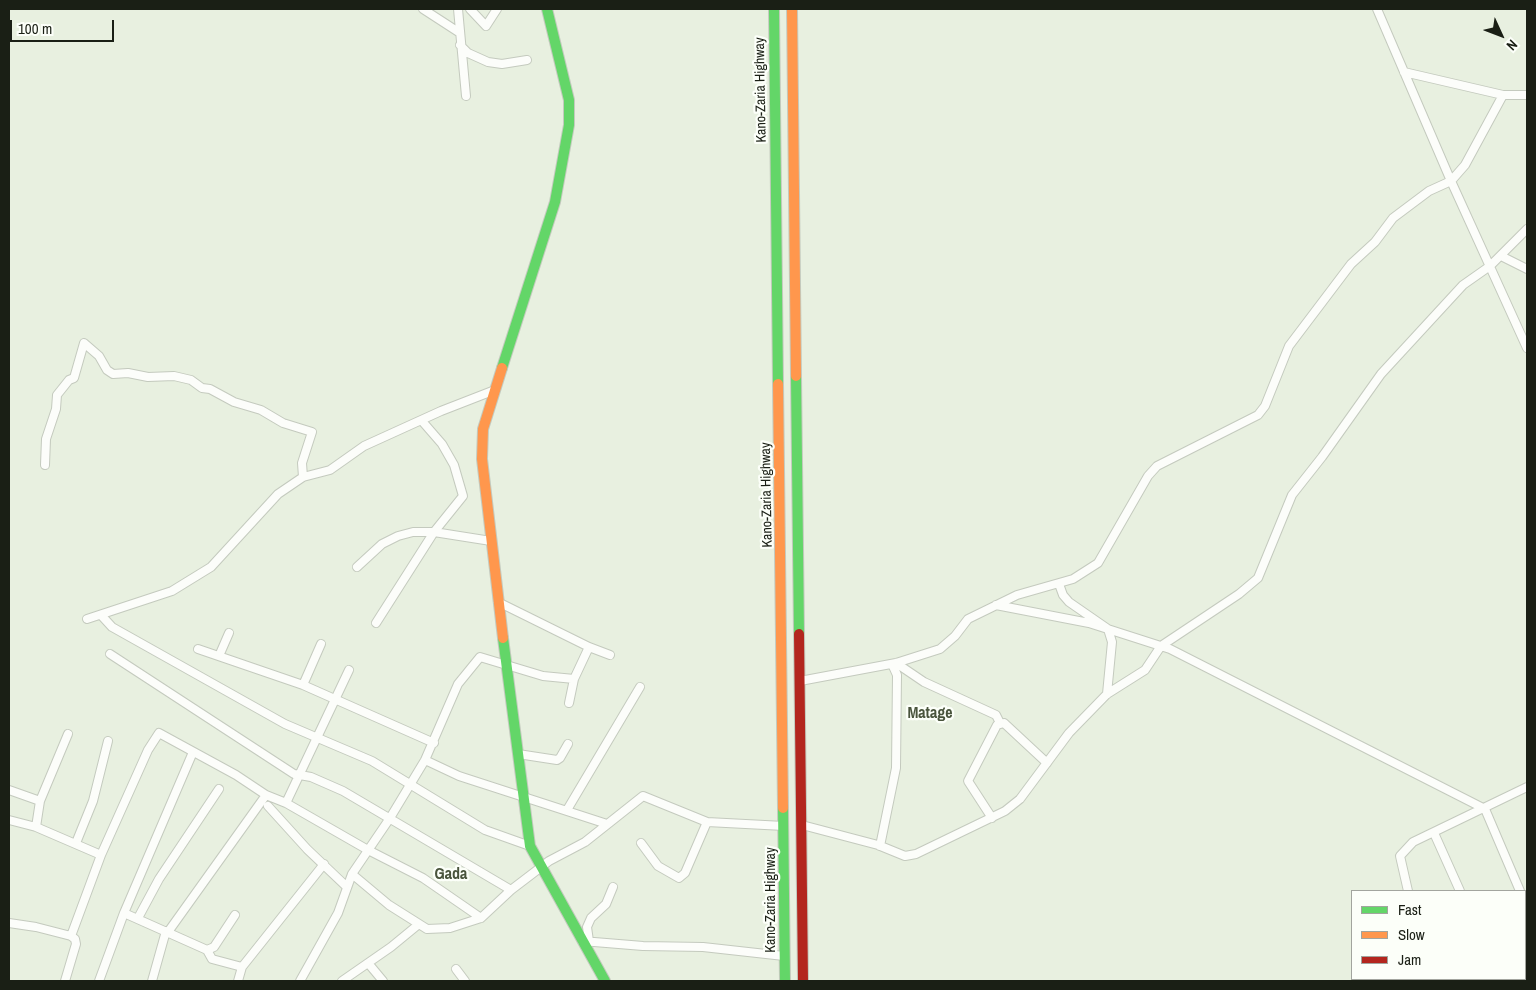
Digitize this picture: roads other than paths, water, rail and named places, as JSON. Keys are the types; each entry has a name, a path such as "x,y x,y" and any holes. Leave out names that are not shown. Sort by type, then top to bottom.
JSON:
{"main road":[{"path":"547,9 569,100 569,126 555,202 483,429 482,459 498,602 530,846 541,868 586,941 605,981"},
{"name":"Kano-Zaria Highway","path":"774,9 785,981"},
{"path":"792,9 804,981"}],"street":[{"path":"423,9 460,33"},
{"path":"458,9 466,96"},
{"path":"470,9 486,26 497,9"},
{"path":"1377,9 1451,180 1527,348"},
{"path":"460,46 488,62 502,64 526,60"},
{"path":"1404,72 1503,96 1527,94"},
{"path":"800,681 894,663 940,649 955,636 968,619 996,605 1046,585 1059,584 1080,575 1098,563 1148,476 1157,466 1258,415 1266,406 1289,346 1351,264 1375,242 1394,218 1429,191 1451,180 1465,165 1503,96"},
{"path":"802,825 880,846 905,856 916,854 1005,811 1020,798 1069,733 1107,694 1145,670 1161,646 1239,594 1258,578 1292,495 1322,457 1381,374 1463,285 1490,266 1527,229"},
{"path":"1500,256 1527,269"},
{"path":"45,465 46,439 56,409 57,395 69,380 74,378 84,343 99,356 113,374 183,377 234,402 261,410 283,423 312,432 302,463 303,477"},
{"path":"87,619 172,591 211,567 278,494 303,477 330,470 364,446 495,390"},
{"path":"376,623 434,532 463,496 454,465 442,444 422,421"},
{"path":"357,567 382,544 412,532 434,532 491,540"},
{"path":"1059,584 1063,595 1069,602 1108,629 1112,642 1107,694"},
{"path":"498,602 589,647 610,655"},
{"path":"996,605 1089,623 1161,646 1241,684 1486,809 1520,890"},
{"path":"101,615 112,627 181,667 318,739 372,761 485,830 530,846"},
{"path":"219,656 229,633"},
{"path":"303,684 320,644"},
{"path":"569,703 574,679 589,647"},
{"path":"198,649 303,684 434,743"},
{"path":"110,654 294,774 343,791 511,890"},
{"path":"300,981 338,913 352,874 390,818 425,760 458,684 480,658 507,664 543,676 574,679"},
{"path":"894,663 924,682 996,715 1000,723 1004,723 1047,763"},
{"path":"880,846 896,768 897,675 894,663"},
{"path":"286,803 301,775 349,670"},
{"path":"567,810 640,687"},
{"path":"992,818 968,781 997,725 1000,723"},
{"path":"71,936 101,855 148,750 159,733 236,775 266,796 286,803 368,850 423,878 481,918"},
{"path":"36,827 40,801 68,734"},
{"path":"76,843 93,801 108,741"},
{"path":"518,754 557,760 568,744"},
{"path":"99,981 124,913 194,752"},
{"path":"425,760 459,776 607,824"},
{"path":"1408,890 1400,856 1413,842 1486,809 1527,787"},
{"path":"138,918 159,879 219,788"},
{"path":"9,790 40,801"},
{"path":"152,981 167,931 266,796"},
{"path":"352,874 389,906 427,929 450,928 481,918 511,890 549,861 585,842 644,796 707,822 784,826"},
{"path":"268,806 347,887"},
{"path":"9,820 36,827 101,855"},
{"path":"641,843 658,866 679,878 684,873 707,822"},
{"path":"1434,833 1460,890"},
{"path":"238,981 242,967 324,864"},
{"path":"613,887 606,904 591,918 587,927 586,941 643,946 703,947 784,956"},
{"path":"124,913 207,950 212,959 242,967"},
{"path":"207,950 214,947 235,915"},
{"path":"9,923 71,936 76,944 65,981"},
{"path":"342,981 419,924"},
{"path":"368,963 383,981"},
{"path":"456,969 466,981"}],"district":[{"name":"Matage","path":"930,714"},
{"name":"Gada","path":"451,875"}]}
